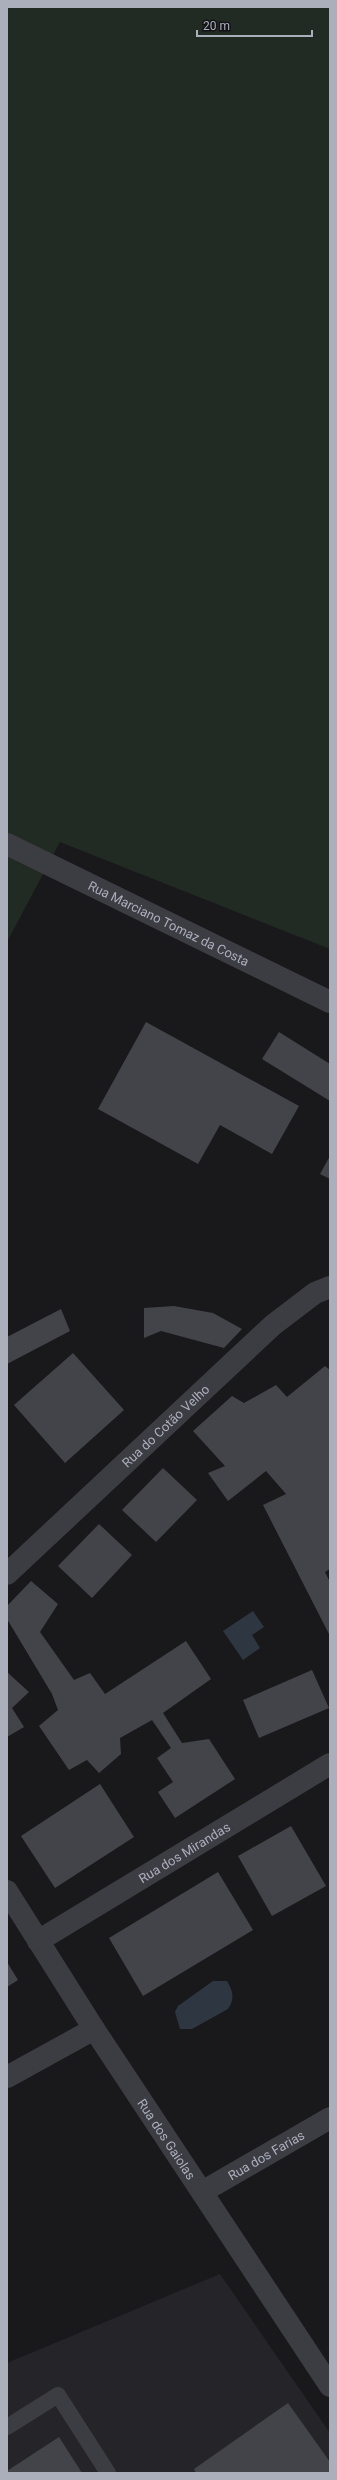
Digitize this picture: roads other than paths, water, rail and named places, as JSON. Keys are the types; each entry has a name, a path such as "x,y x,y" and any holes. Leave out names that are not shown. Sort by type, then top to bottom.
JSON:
{"street":[{"name":"Rua Marciano Tomaz da Costa","path":"7,844 330,1002"},
{"name":"Rua do Cotão Velho","path":"7,1574 274,1325 315,1293 330,1287"},
{"name":"Rua dos Mirandas","path":"38,1941 330,1764"},
{"name":"Rua dos Gaiolas","path":"7,1891 94,2029 330,2386"},
{"path":"7,2077 94,2029"},
{"name":"Rua dos Farias","path":"202,2192 330,2118"}],"lane":[{"path":"7,2427 58,2395 108,2473"}]}
